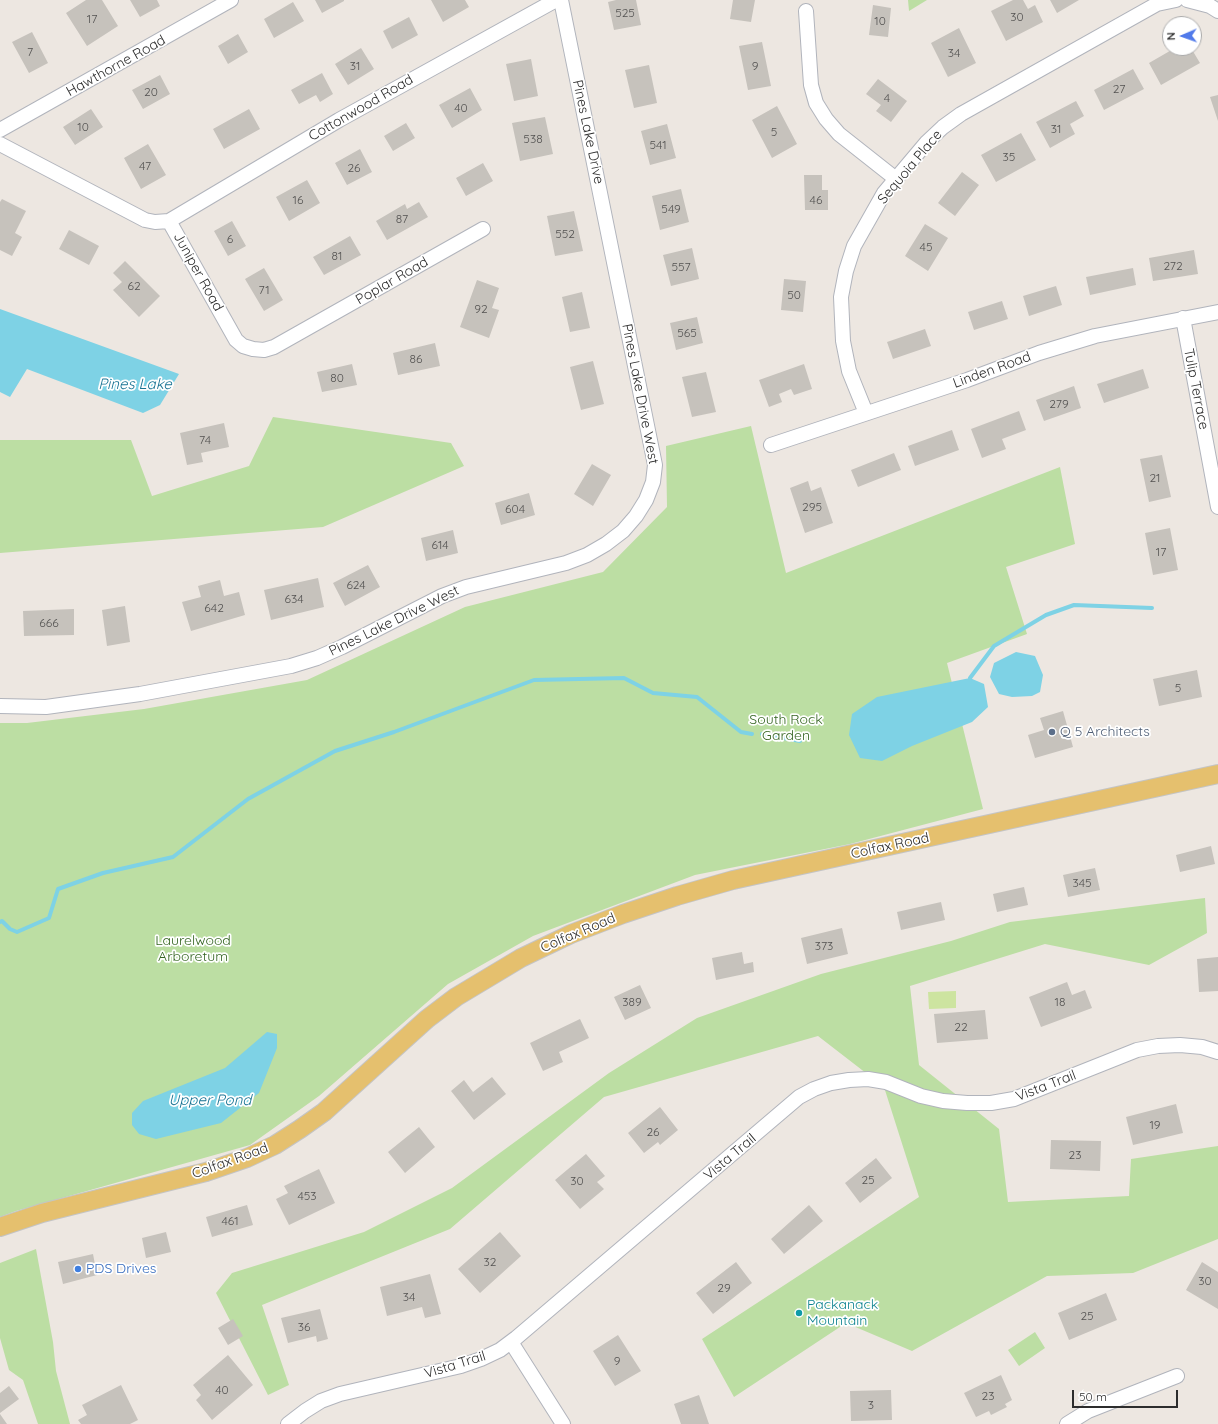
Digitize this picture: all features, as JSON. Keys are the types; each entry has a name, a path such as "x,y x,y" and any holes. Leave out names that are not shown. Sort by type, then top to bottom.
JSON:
{"main road":[{"name":"Colfax Road","path":"0,1227 42,1212 206,1172 247,1158 275,1145 324,1112 427,1019 456,997 521,958 571,934 623,914 732,880 1218,774"}],"street":[{"name":"Hawthorne Road","path":"0,130 231,0"},
{"name":"Cottonwood Road","path":"169,221 339,120 556,0"},
{"name":"Pines Lake Drive","path":"561,0 615,265"},
{"name":"Sequoia Place","path":"866,413 849,371 841,321 841,297 846,271 854,246 874,210 896,179 927,142 943,127 961,114 1157,4 1176,0"},
{"path":"1187,0 1210,6 1218,11"},
{"path":"806,11 811,85 816,103 826,119 839,134 896,179"},
{"name":"Juniper Road","path":"0,144 144,220 155,222 169,221 236,340 243,346 264,350 274,347 301,332"},
{"name":"Poplar Road","path":"301,332 483,229"},
{"name":"Pines Lake Drive West","path":"0,706 46,707 132,695 292,666 317,658 342,647 442,596 466,587 566,563 587,555 606,544 623,531 636,516 646,500 653,482 655,465 615,265"},
{"name":"Linden Road","path":"771,445 1053,349 1101,335 1218,312"},
{"name":"Tulip Terrace","path":"1183,318 1218,507"},
{"name":"Vista Trail","path":"288,1424 304,1411 340,1394 461,1366 481,1359 511,1342 799,1097 814,1089 837,1082 868,1079 886,1082 920,1096 944,1102 967,1104 991,1103 1014,1099 1137,1050 1158,1046 1180,1046 1202,1047 1218,1052"},
{"path":"511,1342 563,1424"},
{"path":"1067,1424 1088,1410 1177,1376"}],"green space":[{"path":"908,0 927,0 909,11"},
{"path":"273,417 451,443 464,466 323,527 0,553 0,440 131,440 152,496 249,466"},
{"name":"Laurelwood Arboretum","path":"751,426 786,573 1060,467 1075,544 1006,567 1027,634 947,663 983,809 850,844 695,875 533,936 448,984 319,1096 250,1145 16,1211 0,1217 0,723 27,723 144,709 307,680 465,607 603,572 667,507 666,446"},
{"path":"1205,898 1207,933 1149,965 1045,944 910,986 919,1065 999,1129 1008,1202 1129,1196 1131,1159 1218,1146 1218,1239 1133,1273 1047,1276 912,1351 846,1323 734,1397 702,1339 919,1197 884,1087 818,1036 604,1097 450,1229 262,1305 289,1385 268,1395 216,1293 232,1273 364,1232 452,1188 609,1073 697,1018 821,974 951,941 1010,922"},
{"path":"956,991 956,1008 929,1009 928,992"},
{"path":"36,1249 53,1342 56,1371 70,1424 38,1424 23,1380 9,1370 0,1338 0,1263"},
{"path":"1035,1332 1045,1348 1019,1366 1008,1350"}],"water":[{"name":"Pines Lake","path":"0,309 179,374 160,405 143,413 27,369 10,397 0,392"},
{"path":"1016,652 1035,656 1043,675 1040,692 1032,696 1012,697 999,694 990,677 994,663"},
{"path":"970,678 984,684 988,707 972,722 912,746 882,761 860,758 849,735 852,714 877,697"},
{"name":"Upper Pond","path":"267,1032 277,1034 277,1048 259,1093 221,1123 156,1139 139,1134 132,1125 132,1113 143,1101 225,1068"}],"building":[{"path":"86,0 102,0 118,26 87,46 66,13"},
{"path":"130,0 157,0 160,6 140,17"},
{"path":"315,0 344,0 344,1 322,13"},
{"path":"431,0 465,0 469,7 443,22"},
{"path":"616,0 636,0 641,25 614,30 608,2"},
{"path":"733,0 755,0 751,22 730,19"},
{"path":"1013,0 1023,0 1028,9 1035,5 1043,22 1006,41 991,11"},
{"path":"1050,0 1079,0 1057,13"},
{"path":"293,2 304,21 274,38 264,19"},
{"path":"873,5 891,8 888,37 869,35"},
{"path":"409,17 418,35 392,49 383,31"},
{"path":"959,28 976,63 948,77 931,43"},
{"path":"32,32 48,63 29,73 12,42"},
{"path":"238,34 248,52 228,64 218,46"},
{"path":"762,42 771,86 748,90 739,46"},
{"path":"361,48 374,69 348,85 335,64"},
{"path":"1162,56 1196,56 1200,63 1161,85 1149,63"},
{"path":"531,59 538,96 514,101 506,64"},
{"path":"649,65 657,103 634,108 625,70"},
{"path":"1133,69 1144,89 1104,110 1094,90"},
{"path":"322,73 333,94 320,102 316,95 299,104 291,90"},
{"path":"160,75 170,94 143,109 132,90"},
{"path":"878,79 907,101 891,122 876,111 881,105 866,94"},
{"path":"470,88 482,110 452,128 439,105"},
{"path":"1218,95 1218,121 1210,97"},
{"path":"1076,101 1084,116 1070,124 1075,134 1050,148 1036,122"},
{"path":"777,106 797,144 772,158 752,120"},
{"path":"91,109 103,127 75,145 63,127"},
{"path":"249,109 260,129 224,149 213,129"},
{"path":"545,117 553,154 520,161 512,123"},
{"path":"406,123 415,138 393,151 384,136"},
{"path":"667,124 676,158 650,165 641,131"},
{"path":"1021,133 1036,160 996,182 981,155"},
{"path":"148,144 166,175 141,189 124,158"},
{"path":"360,149 372,172 347,185 335,163"},
{"path":"483,163 493,181 466,196 456,178"},
{"path":"962,172 979,185 955,216 938,203"},
{"path":"804,175 822,175 822,190 828,190 828,210 805,210"},
{"path":"307,180 320,203 289,221 276,197"},
{"path":"681,189 689,222 660,230 652,196"},
{"path":"2,199 26,211 15,233 22,237 12,256 0,250 0,202"},
{"path":"419,202 428,217 387,240 376,221 405,204 407,209"},
{"path":"574,211 583,251 555,256 547,216"},
{"path":"232,221 246,246 228,256 214,231"},
{"path":"925,224 948,238 928,271 905,256"},
{"path":"69,230 99,246 89,265 59,249"},
{"path":"350,236 361,255 324,275 313,257"},
{"path":"692,248 699,279 671,286 663,255"},
{"path":"1194,250 1198,274 1153,281 1149,258"},
{"path":"125,261 160,296 139,317 113,290 122,282 113,273"},
{"path":"264,268 283,300 264,311 245,279"},
{"path":"1133,268 1136,285 1090,295 1086,277"},
{"path":"784,279 806,281 803,312 781,310"},
{"path":"477,280 499,288 492,308 499,310 489,338 460,327"},
{"path":"1056,286 1062,305 1029,316 1023,296"},
{"path":"582,292 590,328 570,332 562,297"},
{"path":"1002,301 1008,319 974,330 968,312"},
{"path":"697,317 703,343 676,350 670,323"},
{"path":"925,329 931,346 893,359 887,342"},
{"path":"435,343 440,366 398,375 393,353"},
{"path":"593,361 604,404 581,410 570,367"},
{"path":"352,364 357,385 322,392 317,372"},
{"path":"804,364 812,389 794,395 791,389 779,394 782,402 769,407 759,380"},
{"path":"1143,369 1149,388 1104,403 1097,384"},
{"path":"706,372 716,412 692,417 682,377"},
{"path":"1074,386 1081,408 1044,421 1036,400"},
{"path":"1019,411 1026,430 1002,439 1006,449 982,458 971,429"},
{"path":"224,423 229,447 201,453 203,462 187,465 180,433"},
{"path":"952,430 959,450 915,466 908,446"},
{"path":"894,453 901,470 858,487 851,470"},
{"path":"1162,455 1171,497 1149,502 1140,459"},
{"path":"592,464 611,475 593,506 574,494"},
{"path":"808,481 811,491 821,487 833,523 805,533 790,488"},
{"path":"529,493 535,515 501,525 495,503"},
{"path":"1170,528 1178,570 1153,575 1145,533"},
{"path":"453,530 458,553 426,561 421,538"},
{"path":"368,565 380,587 345,606 333,583"},
{"path":"318,578 324,607 271,620 264,590"},
{"path":"220,580 224,596 239,592 245,615 191,631 182,602 201,597 198,586"},
{"path":"125,606 130,642 107,646 102,610"},
{"path":"74,609 74,635 24,636 23,611"},
{"path":"1197,670 1202,697 1159,706 1153,679"},
{"name":"Q 5 Architects","path":"1063,711 1073,747 1035,758 1028,735 1044,730 1040,718"},
{"path":"1211,846 1215,864 1180,872 1176,855"},
{"path":"1095,868 1100,890 1068,897 1063,875"},
{"path":"1024,887 1028,905 997,912 993,894"},
{"path":"941,902 945,920 901,930 897,912"},
{"path":"842,928 848,954 807,964 801,938"},
{"path":"742,952 744,964 753,962 754,972 716,980 712,958"},
{"path":"1218,957 1218,991 1199,992 1197,959"},
{"path":"1067,982 1072,995 1085,990 1092,1008 1041,1027 1029,997"},
{"path":"640,985 651,1008 625,1020 614,997"},
{"path":"985,1010 988,1039 937,1043 934,1014"},
{"path":"580,1019 589,1038 559,1052 563,1062 543,1071 530,1043"},
{"path":"492,1077 506,1094 474,1120 451,1091 464,1080 473,1092"},
{"path":"1176,1104 1183,1133 1133,1145 1126,1117"},
{"path":"660,1107 678,1130 660,1145 658,1142 644,1153 628,1133"},
{"path":"419,1127 435,1147 405,1173 388,1152"},
{"path":"1051,1140 1101,1141 1100,1171 1050,1169"},
{"path":"586,1154 605,1176 597,1182 604,1189 580,1209 555,1180"},
{"path":"876,1158 892,1178 860,1203 845,1183"},
{"path":"319,1169 335,1203 289,1225 276,1199 288,1193 284,1186"},
{"path":"247,1205 253,1225 212,1237 206,1217"},
{"path":"809,1205 823,1221 784,1254 771,1239"},
{"path":"166,1232 171,1252 146,1258 142,1238"},
{"path":"500,1232 521,1256 480,1293 458,1269"},
{"name":"PDS Drives","path":"93,1254 97,1275 63,1284 58,1262"},
{"path":"736,1262 752,1283 713,1314 696,1293"},
{"path":"1202,1262 1218,1272 1218,1309 1186,1290"},
{"path":"430,1274 441,1314 425,1318 422,1307 387,1316 380,1287"},
{"path":"1106,1293 1117,1320 1069,1340 1058,1313"},
{"path":"320,1309 328,1339 317,1342 316,1336 288,1343 281,1318"},
{"path":"233,1319 243,1336 228,1345 218,1328"},
{"path":"618,1335 641,1371 615,1386 593,1351"},
{"path":"228,1355 253,1385 212,1420 196,1400 201,1395 193,1385"},
{"path":"1001,1375 1012,1400 1005,1404 1007,1407 991,1415 989,1411 976,1417 964,1393"},
{"path":"121,1385 138,1420 130,1424 81,1424 78,1420 87,1415 82,1405"},
{"path":"9,1386 19,1399 0,1413 0,1393"},
{"path":"891,1390 892,1420 851,1421 850,1391"},
{"path":"699,1395 709,1424 681,1424 674,1404"},
{"path":"0,1414 7,1424 0,1424"}],"waterway":[{"path":"970,678 994,646 1046,615 1074,605 1152,608"},
{"path":"0,922 2,921 10,929 17,932 49,918 58,889 103,873 173,857 248,799 335,751 394,732 534,680 624,678 653,693 697,697 741,732 752,734"},
{"path":"762,734 800,741"}],"place":[{"name":"Q 5 Architects","path":"1052,732"},
{"name":"PDS Drives","path":"78,1269"},
{"name":"Packanack Mountain","path":"799,1313"}],"park label":[{"name":"South Rock Garden","path":"786,728"}]}
